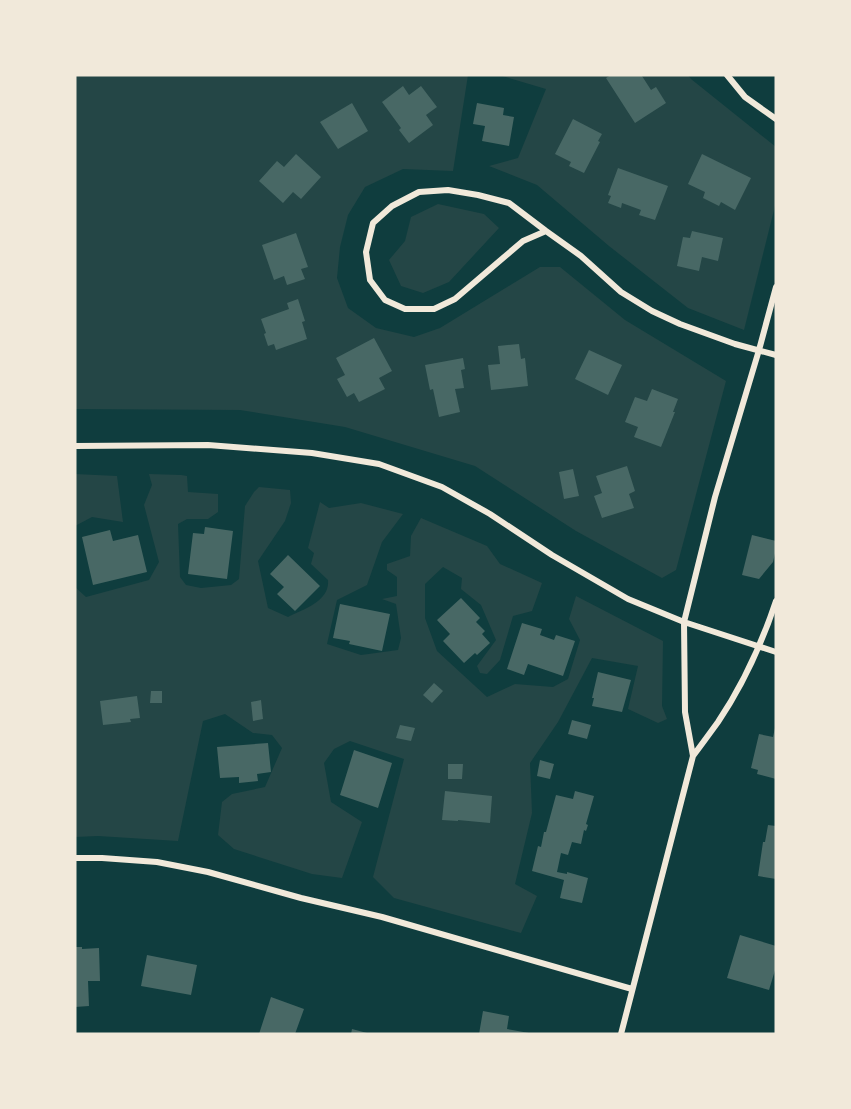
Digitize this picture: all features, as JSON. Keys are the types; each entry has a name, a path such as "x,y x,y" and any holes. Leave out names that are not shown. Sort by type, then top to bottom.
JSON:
{"street":[{"path":"727,75 745,97 776,119"},
{"path":"546,231 523,241 455,299 434,309 405,309 385,300 370,280 366,252 373,223 392,206 419,192 448,190 478,195 509,203 581,256 621,292 652,311 735,344 776,356"},
{"path":"693,756 685,712 684,622 715,497 776,287"},
{"path":"75,446 208,445 312,453 379,464 442,487 628,599 684,622 776,652"},
{"path":"621,1034 693,756 718,722 743,680 776,601"},
{"path":"75,858 157,862 208,872 301,898 382,917 632,989"}],"shaded area":[{"path":"75,75 468,75 453,171 403,169 365,187 348,215 340,247 337,278 348,308 376,328 414,337 440,328 540,267 560,267 625,320 726,381 676,570 662,578 576,531 475,466 345,427 240,410 75,409"},
{"path":"499,75 688,75 776,147 776,202 744,330 688,308 609,246 537,185 489,166 518,158 546,89"},
{"path":"438,204 484,214 499,228 449,282 423,293 401,286 389,260 405,241 411,217"},
{"path":"75,474 117,476 123,522 92,517 75,526"},
{"path":"149,474 187,476 188,492 218,494 218,512 208,519 187,519 178,524 180,577 186,585 201,588 231,585 239,579 245,506 254,492 259,487 290,490 291,503 285,521 258,561 268,608 288,617 315,603 325,594 328,587 328,580 311,564 314,553 308,548 320,502 329,508 361,503 403,514 382,542 367,585 337,600 327,644 361,655 398,650 401,638 396,604 382,599 397,596 397,577 387,570 387,564 410,556 411,536 421,518 487,546 500,564 542,583 532,611 513,616 500,660 487,674 480,673 477,666 496,640 481,605 461,589 462,578 443,567 425,584 425,618 437,651 487,697 515,684 553,687 568,679 580,640 569,619 576,596 663,641 662,706 667,719 658,723 628,709 638,666 592,658 558,722 530,763 532,813 515,884 537,896 521,933 394,898 373,877 404,759 350,741 334,749 324,763 331,802 362,822 342,878 312,874 234,849 218,835 222,802 232,794 265,787 282,748 272,735 253,733 225,714 203,721 178,841 98,836 75,837 75,587 86,597 149,580 159,562 144,505 152,485"}],"building":[{"path":"611,75 644,75 642,76 651,90 656,87 666,103 635,123 606,78"},
{"path":"403,86 409,95 421,86 437,107 426,115 433,125 409,143 382,102"},
{"path":"352,103 368,131 338,149 320,122"},
{"path":"477,103 504,108 503,115 514,117 509,146 482,141 485,126 473,124"},
{"path":"573,119 602,134 584,173 569,166 571,162 555,154"},
{"path":"296,154 321,177 301,199 293,192 283,203 259,181 277,161 284,167"},
{"path":"702,154 751,178 735,210 721,202 719,206 703,198 705,192 688,184"},
{"path":"618,168 668,186 655,220 639,215 641,210 622,203 621,208 608,203 611,196 608,195"},
{"path":"692,231 723,238 718,261 702,257 699,271 677,266 683,237 690,238"},
{"path":"296,233 308,267 301,269 305,279 287,285 284,276 274,280 262,245"},
{"path":"298,299 305,321 302,322 307,339 276,350 274,344 268,346 261,319 289,309 287,303"},
{"path":"374,338 392,371 379,378 385,389 359,402 354,393 347,397 337,379 345,375 336,358"},
{"path":"519,344 521,359 525,358 528,386 491,390 488,365 500,364 498,346"},
{"path":"589,350 622,365 608,395 575,379"},
{"path":"463,358 465,369 461,370 464,388 455,389 460,412 439,417 425,365"},
{"path":"652,389 678,399 661,447 634,437 638,427 625,422 635,397 647,401"},
{"path":"627,466 635,491 629,494 634,508 602,518 594,496 602,493 596,476"},
{"path":"573,469 579,496 564,499 559,472"},
{"path":"205,527 233,531 227,579 188,574 193,533 204,534"},
{"path":"110,530 113,541 138,535 147,572 93,585 82,537"},
{"path":"752,535 776,541 773,562 759,579 742,575"},
{"path":"288,555 320,586 295,611 277,594 284,587 270,574"},
{"path":"461,598 480,618 476,622 485,631 482,634 490,643 464,663 443,641 450,634 437,620"},
{"path":"340,604 390,614 382,651 333,638"},
{"path":"522,623 542,629 540,635 554,640 556,635 575,641 563,676 528,664 524,675 507,669"},
{"path":"598,672 631,680 622,712 592,706"},
{"path":"434,683 443,691 432,703 423,695"},
{"path":"151,691 162,691 162,703 150,703"},
{"path":"137,696 140,718 130,719 131,722 103,725 100,701"},
{"path":"261,700 263,719 253,721 251,702"},
{"path":"572,720 591,725 587,739 568,734"},
{"path":"400,725 415,728 411,741 396,738"},
{"path":"775,728 776,779 757,774 758,770 751,768 759,734 773,737"},
{"path":"268,743 271,772 257,774 258,781 239,783 239,777 220,778 217,747"},
{"path":"354,750 392,763 378,808 340,795"},
{"path":"540,760 554,764 550,779 537,776"},
{"path":"448,764 463,764 462,779 448,779"},
{"path":"445,791 492,796 490,823 442,820"},
{"path":"575,791 594,796 586,824 588,825 586,831 584,830 581,844 572,842 568,855 561,853 557,872 567,874 567,872 588,878 582,903 560,898 564,880 532,871 538,846 541,847 556,795 573,799"},
{"path":"768,825 776,826 776,879 758,876"},
{"path":"740,935 776,946 776,967 769,990 727,978"},
{"path":"75,947 99,948 100,981 88,981 89,1006 75,1007"},
{"path":"147,955 197,965 191,995 141,986"},
{"path":"271,997 304,1009 295,1034 259,1034"},
{"path":"483,1011 509,1016 507,1029 529,1034 479,1034"},
{"path":"352,1029 367,1033 367,1034 351,1034"}]}
